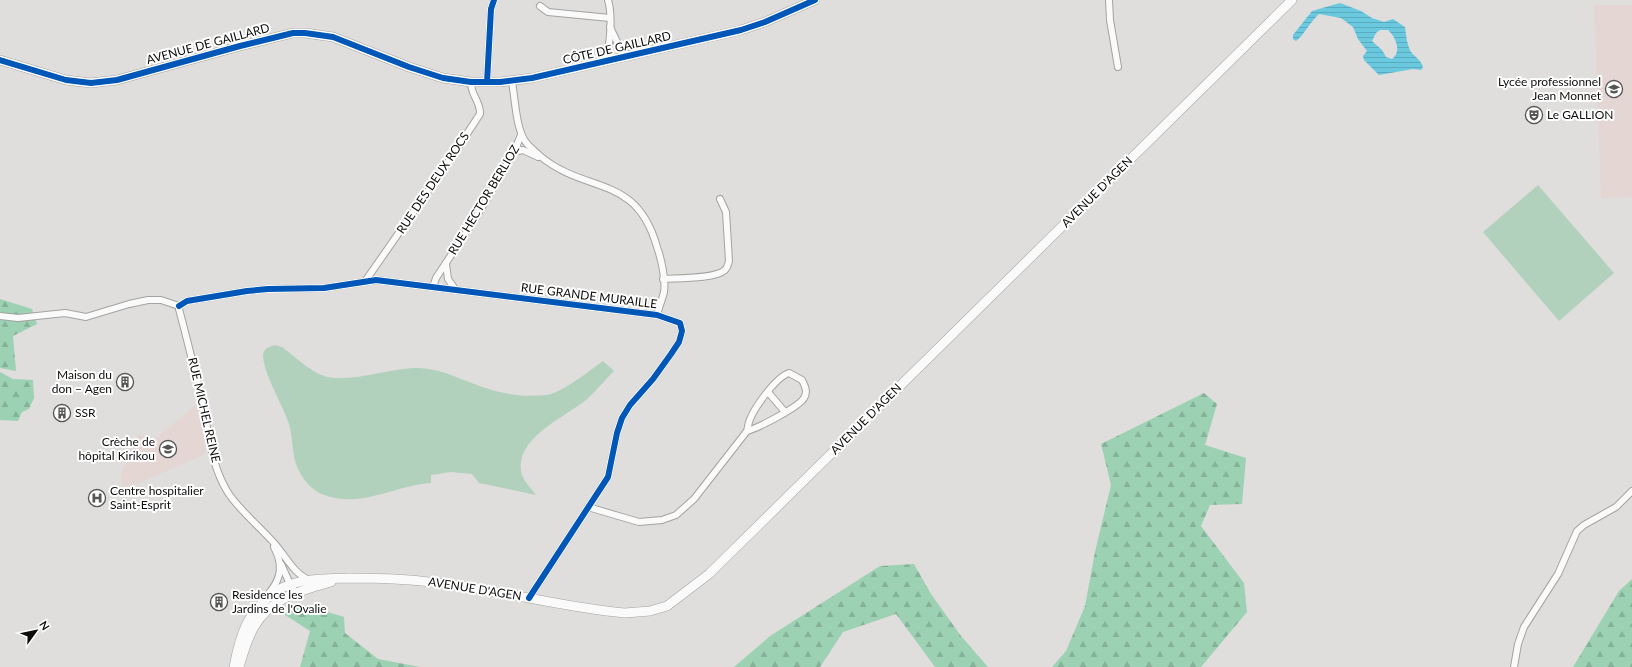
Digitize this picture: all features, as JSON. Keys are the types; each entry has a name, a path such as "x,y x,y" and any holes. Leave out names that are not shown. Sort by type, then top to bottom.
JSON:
{"main road":[{"name":"CÔTE DE GAILLARD","path":"418,70 443,78 471,82 512,82 741,30 765,22 814,0"},
{"name":"AVENUE D'AGEN","path":"234,667 243,629 259,605 276,591 310,580 388,578 414,580 618,612 650,612 667,606 694,587 709,574 1292,0"},
{"name":"AVENUE DE GAILLARD","path":"0,60 66,80 91,83 117,80 240,46 293,33 305,33 332,37 418,70"},
{"name":"AVENUE D'AGEN","path":"239,667 248,638 257,622 275,603 288,595 346,578"}],"street":[{"path":"487,82 491,9 494,0"},
{"path":"600,62 607,50 610,25 608,0"},
{"path":"1109,0 1110,20 1118,67"},
{"path":"540,6 548,12 610,18"},
{"path":"610,25 618,44 628,56"},
{"name":"RUE DES DEUX ROCS","path":"366,280 480,114 479,106 471,89 471,82"},
{"path":"512,82 521,135 530,147 551,165"},
{"name":"RUE HECTOR BERLIOZ","path":"433,287 436,278 514,152 521,135"},
{"path":"514,152 523,150 551,165 620,193 630,199 646,219 654,236 660,255 664,290 657,315"},
{"path":"663,279 716,275 728,267 729,261 726,212 720,199"},
{"name":"RUE HECTOR BERLIOZ","path":"446,264 448,279 455,289"},
{"name":"RUE GRANDE MURAILLE","path":"179,306 187,301 246,292 268,289 324,288 366,280 393,281 488,295 657,315 680,323 682,331 679,342 661,369 630,405 622,418 614,445 608,477 529,598"},
{"path":"0,316 18,318 65,313 86,317 148,300 160,300 179,306"},
{"name":"RUE MICHEL REINE","path":"179,306 178,309 193,362 205,415 208,439 222,480 230,496 276,544 292,566 299,573 310,580"},
{"path":"588,507 639,522 662,520 676,515 694,499 747,431 753,414 779,379 789,373 794,374 802,380 806,390 804,398 785,412 756,428 747,431"},
{"path":"768,392 785,412"},
{"path":"1514,667 1518,644 1524,627 1558,574 1577,532 1584,525 1616,507 1632,491"},
{"name":"RUE MICHEL REINE","path":"259,526 272,543 281,564 294,585"},
{"path":"259,605 277,582 281,564"},
{"name":"RUE MICHEL REINE","path":"292,566 294,585"},
{"path":"248,638 247,630 252,620 272,598 294,585 304,590"}],"shaded area":[{"name":"Lycée professionnel Jean Monnet","path":"1594,5 1632,5 1632,197 1601,198"},
{"name":"Crèche de hôpital Kirikou","path":"194,406 199,407 206,452 202,456 122,490 121,474 138,434 154,440"}],"green space":[{"path":"1538,185 1614,273 1559,321 1483,232"},
{"path":"0,299 32,309 37,324 13,336 16,371 0,368"},
{"path":"275,345 282,347 319,374 333,378 356,377 417,368 436,370 492,390 532,396 546,395 560,390 603,361 614,371 586,400 542,431 532,440 525,451 521,462 522,475 526,483 536,495 479,483 472,474 451,472 431,475 431,483 363,498 336,498 314,490 302,477 296,464 289,424 264,364 264,351"},
{"path":"0,372 13,379 33,380 34,398 29,409 22,412 18,421 0,420"},
{"path":"1204,393 1217,404 1205,445 1246,458 1242,504 1210,505 1201,526 1244,583 1247,612 1201,667 1052,667 1066,651 1085,606 1095,552 1111,485 1101,444"},
{"path":"914,564 931,594 961,636 988,667 935,667 896,614 843,632 820,667 734,667 770,636 880,566"},
{"path":"1632,579 1632,667 1573,667 1619,591"},
{"path":"304,605 344,617 345,633 378,659 420,667 300,667 310,631 282,613"}],"water":[{"path":"1340,3 1384,22 1393,19 1405,27 1411,52 1421,62 1423,67 1421,70 1413,69 1379,75 1364,60 1363,56 1367,51 1358,39 1353,27 1341,18 1319,14 1296,41 1293,39 1293,35 1312,11","holes":["1380,30 1388,30 1397,44 1397,52 1392,59 1386,57 1382,50 1372,41 1376,33"]}],"cycle path":[{"path":"487,82 491,9 494,0"},
{"path":"0,60 66,80 91,83 117,80 240,46 293,33 305,33 333,37 409,67 443,78 471,82 500,82 532,78 741,30 765,22 815,0"},
{"path":"179,306 187,301 247,291 324,288 376,280 657,315 680,323 682,331 679,342 653,379 630,405 622,418 617,433 608,477 529,598"}],"place":[{"name":"Lycée professionnel Jean Monnet","path":"1614,89"},
{"name":"Le GALLION","path":"1534,115"},
{"name":"Maison du don – Agen","path":"125,382"},
{"name":"SSR","path":"62,413"},
{"name":"Crèche de hôpital Kirikou","path":"168,449"},
{"name":"Centre hospitalier Saint-Esprit","path":"97,498"},
{"name":"Residence les Jardins de l'Ovalie","path":"219,602"}]}
